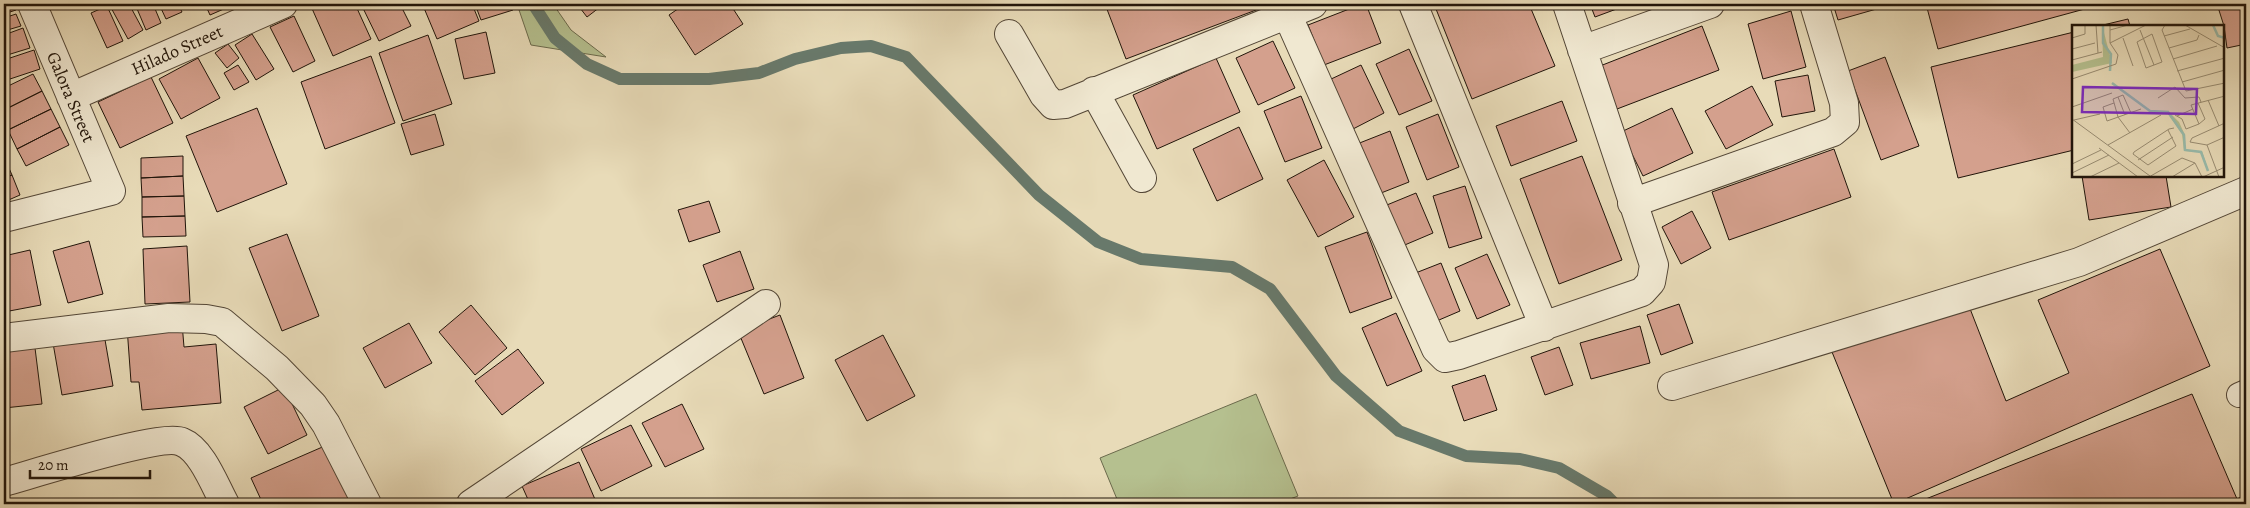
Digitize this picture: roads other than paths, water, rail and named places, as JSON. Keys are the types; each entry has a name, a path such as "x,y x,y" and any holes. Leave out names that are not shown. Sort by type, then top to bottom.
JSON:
{"street":[{"name":"Galora Street","path":"4,218 111,191 32,4"},
{"name":"Hilado Street","path":"71,97 283,4"},
{"path":"1009,34 1044,95 1053,105 1064,104 1313,4"},
{"path":"1413,4 1544,327"},
{"path":"1286,14 1436,349 1445,358 1459,356 1642,292 1651,282 1654,265 1567,4"},
{"path":"1582,50 1710,4"},
{"path":"1632,203 1833,132 1845,122 1844,103 1814,4"},
{"path":"1094,91 1142,178"},
{"path":"1672,386 2079,262 2246,191"},
{"path":"471,504 766,304"},
{"path":"4,338 169,318 206,319 222,322 277,368 313,405 326,424 367,504"},
{"path":"4,482 155,441 182,442 201,459 225,504"}],"waterway":[{"path":"533,4 555,38 587,64 620,79 709,79 759,73 795,59 841,48 871,46 906,57 1039,195 1098,242 1141,259 1232,267 1270,289 1336,376 1399,431 1466,456 1520,459 1559,468 1607,496 1615,504"}]}
